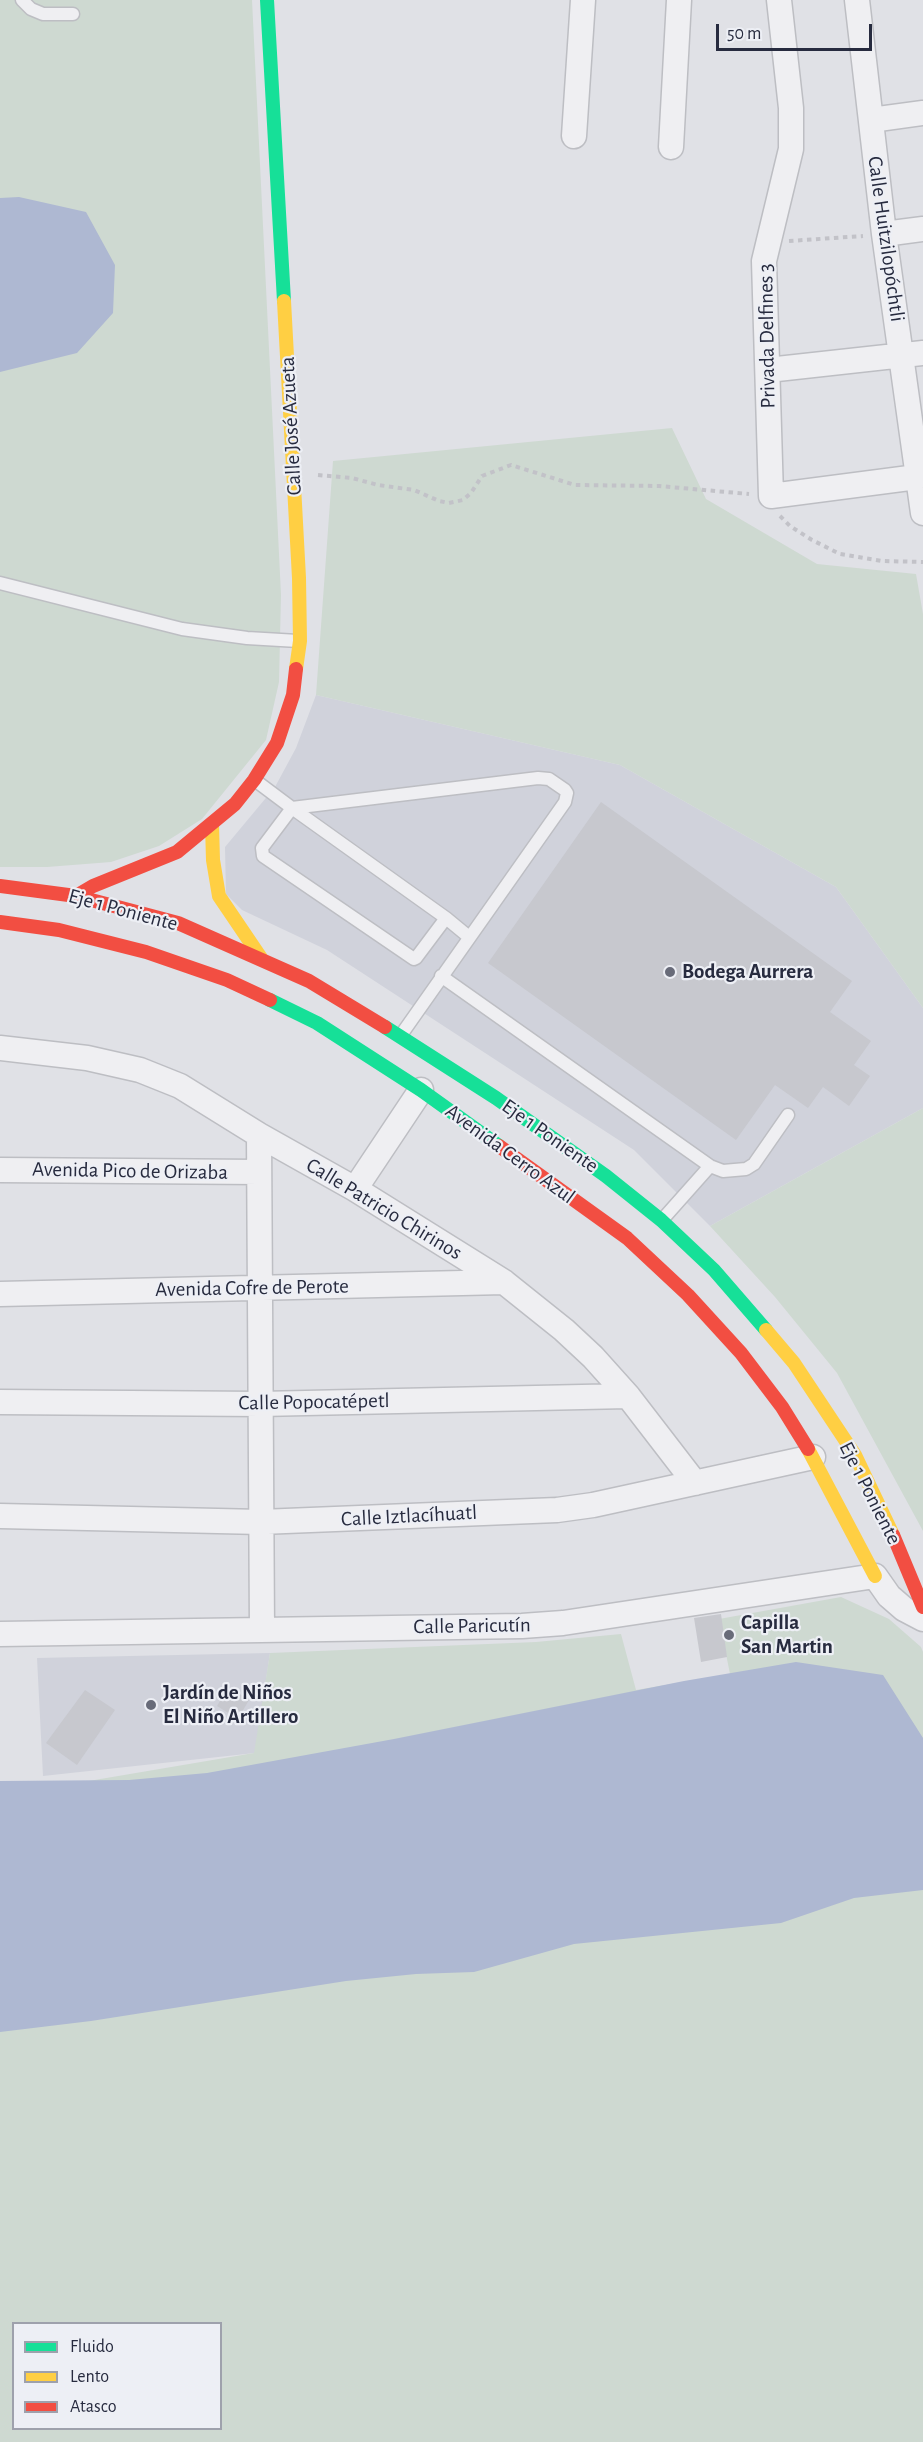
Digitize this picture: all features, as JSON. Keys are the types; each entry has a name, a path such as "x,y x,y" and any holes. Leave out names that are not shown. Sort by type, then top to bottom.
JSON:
{"street":[{"name":"Calle José Azueta","path":"76,896 93,886 177,852 235,804 278,743 293,695 300,641 294,472 267,0"},
{"path":"574,136 583,0"},
{"path":"670,147 679,0"},
{"name":"Privada Delfines 3","path":"771,496 764,261 791,149 791,108 779,0"},
{"name":"Calle Huitzilopóchtli","path":"857,0 884,234 913,354 917,477 923,513"},
{"path":"871,120 923,113"},
{"path":"884,234 923,230"},
{"path":"768,370 913,354"},
{"path":"771,496 917,477"},
{"path":"212,825 213,860 219,896 261,958"},
{"name":"Eje 1 Poniente","path":"0,886 76,896 178,923 261,958 309,981 400,1036 505,1104 606,1176 661,1220 714,1270 794,1363 855,1455 890,1525 923,1607"},
{"name":"Avenida Cerro Azul","path":"0,922 59,930 146,952 227,980 317,1023 420,1090 636,1246 688,1295 741,1353 782,1407 813,1457 875,1576"},
{"name":"Calle Patricio Chirinos","path":"1,1050 87,1058 140,1070 180,1086 259,1135 355,1189 504,1282 571,1337 628,1396 695,1483"},
{"path":"355,1189 420,1090"},
{"path":"259,1135 262,1630"},
{"name":"Avenida Pico de Orizaba","path":"0,1170 259,1172"},
{"name":"Avenida Cofre de Perote","path":"0,1294 504,1282"},
{"name":"Calle Popocatépetl","path":"0,1402 260,1404 628,1396"},
{"name":"Calle Iztlacíhuatl","path":"0,1516 261,1522 557,1510 593,1505 813,1457"},
{"path":"875,1576 889,1596 904,1609 923,1619"},
{"name":"Calle Paricutín","path":"0,1634 510,1626 564,1623 875,1576"}],"lane":[{"path":"22,0 31,9 43,14 73,14"},
{"path":"0,582 182,629 247,638 300,641"},
{"path":"400,1036 565,802 567,793 565,790 549,779 538,778 292,808 264,844 261,852 263,856 414,959 446,918"},
{"path":"254,780 469,937"},
{"path":"441,976 710,1167 723,1172 746,1169 754,1164 788,1115"},
{"path":"661,1220 710,1167"}],"path":[{"path":"768,243 884,234"},
{"path":"294,472 352,478 378,485 414,490 448,503 463,500 471,493 482,476 511,465 575,485 659,486 771,496 775,508 789,526 840,554 882,561 923,562"}],"shaded area":[{"path":"0,0 252,0 281,595 279,682 266,740 202,819 159,846 111,862 47,867 0,867"},
{"path":"672,428 706,499 817,564 916,574 923,614 923,1008 836,887 620,765 316,695 333,461"},
{"path":"316,695 620,765 836,887 923,1008 923,1108 710,1226 634,1150 327,950 242,910 226,894 225,847 275,787 296,748"},
{"path":"923,1108 923,1531 837,1373 775,1297 710,1226"},
{"path":"841,1597 889,1619 921,1647 923,1652 923,2442 0,2442 0,1796 254,1753 270,1653 536,1642 621,1634 636,1690 730,1674 719,1619"},
{"name":"Jardín de Niños El Niño Artillero","path":"270,1653 255,1753 43,1776 37,1658"}],"water":[{"path":"19,197 86,212 115,265 113,313 77,353 0,372 0,198"},
{"path":"796,1662 883,1675 923,1738 923,1890 854,1898 781,1923 574,1944 474,1972 416,1974 346,1981 91,2021 0,2032 0,1781 129,1780 207,1773 394,1739 684,1681"}],"building":[{"name":"Bodega Aurrera","path":"601,802 852,981 830,1012 871,1041 854,1065 870,1076 849,1106 823,1087 808,1108 775,1085 736,1140 488,963"},
{"path":"721,1614 727,1657 701,1662 694,1618"},
{"path":"228,1687 249,1700 238,1719 217,1706"},
{"path":"85,1690 115,1710 77,1765 46,1743"}],"traffic: fast":[{"path":"267,0 284,301"},
{"path":"270,1000 317,1023 421,1090 499,1146"},
{"path":"385,1027 496,1098 606,1176 661,1220 714,1270 766,1330"}],"traffic: slow":[{"path":"284,301 299,578 300,641 296,669"},
{"path":"212,825 213,860 219,896 261,958"},
{"path":"766,1330 794,1363 855,1455 893,1535"},
{"path":"808,1449 875,1576"}],"traffic: jam":[{"path":"76,896 93,886 177,852 235,804 254,780 277,743 293,695 296,669"},
{"path":"0,886 76,896 178,923 309,981 385,1027"},
{"path":"0,922 59,930 146,952 227,980 270,1000"},
{"path":"499,1146 627,1238 688,1295 741,1353 782,1407 808,1449"},
{"path":"893,1535 923,1607"}],"place":[{"name":"Bodega Aurrera","path":"670,972"},
{"name":"Capilla San Martin","path":"729,1635"},
{"name":"Jardín de Niños El Niño Artillero","path":"151,1705"}]}
